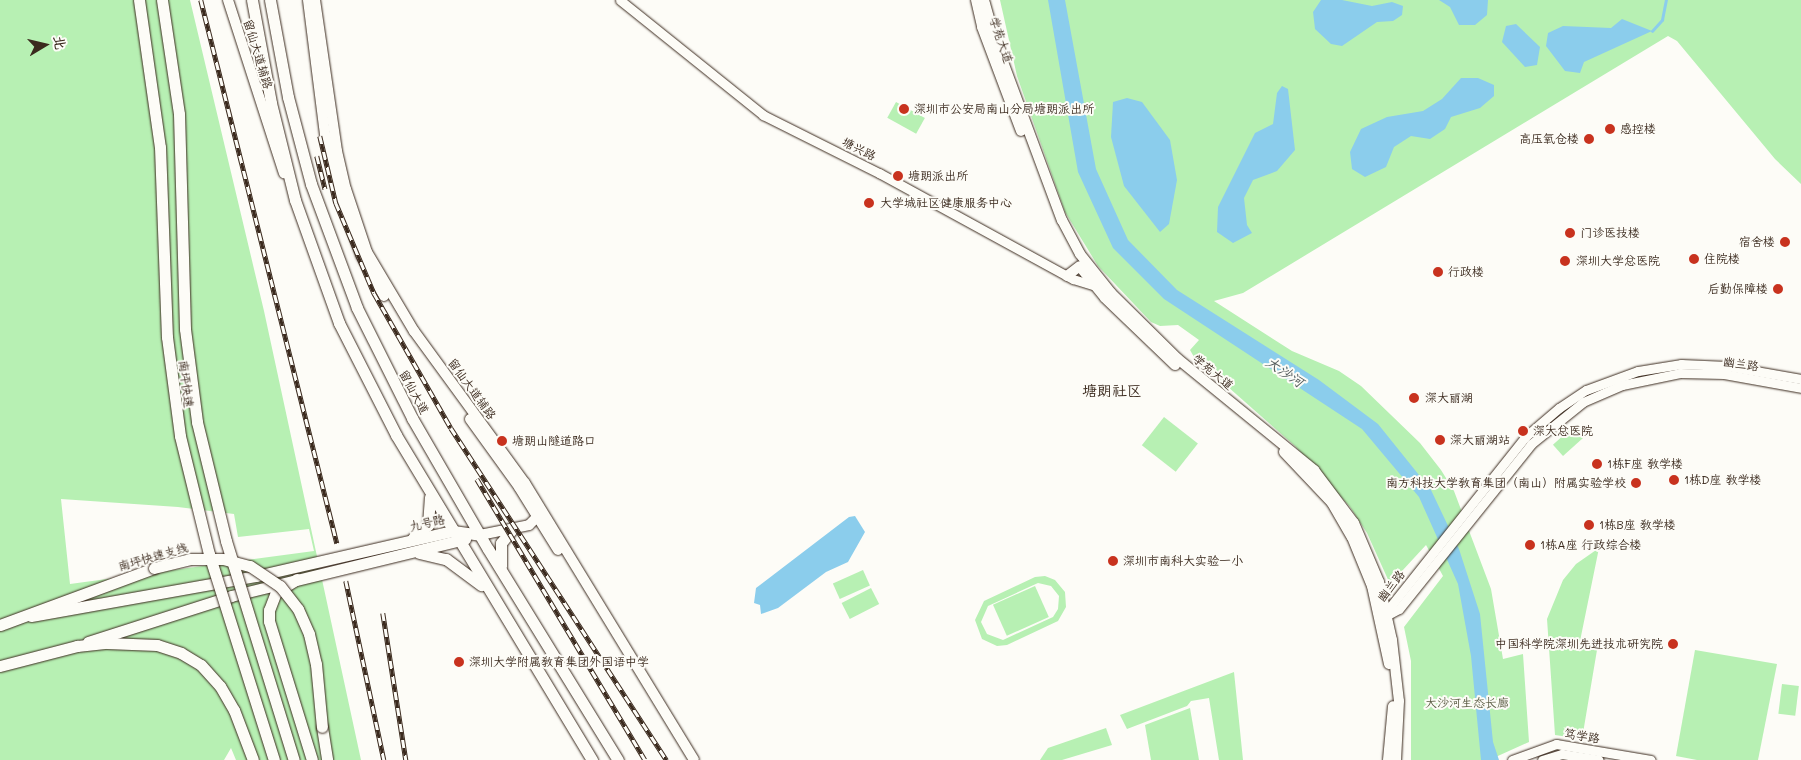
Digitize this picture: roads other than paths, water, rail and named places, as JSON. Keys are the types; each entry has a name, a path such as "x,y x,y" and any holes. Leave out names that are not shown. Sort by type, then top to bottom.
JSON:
{"main road":[{"name":"南坪快速","path":"139,0 160,147 167,337 180,436 209,554 274,760"},
{"name":"南坪快速","path":"162,0 179,114 185,329 197,422 228,549 294,760"},
{"name":"留仙大道辅路","path":"228,0 269,132 295,200"},
{"path":"252,0 271,103 295,200 339,323 367,382 426,485 592,760"},
{"name":"留仙大道","path":"270,0 302,152 344,276 393,384 502,572 618,760"},
{"name":"留仙大道辅路","path":"308,0 325,134 340,196 361,255 398,318 537,517 686,760"},
{"name":"留仙大道辅路","path":"315,0 337,151 346,189 367,252 414,330 525,483 694,760"},
{"name":"学苑大道","path":"976,0 989,46 1052,214 1080,266 1160,353 1283,451 1320,489 1344,521 1360,554 1385,616 1399,687 1396,760"},
{"name":"学苑大道","path":"984,0 996,43 1062,220 1100,287"},
{"path":"1067,276 1080,266"},
{"path":"402,549 424,531 428,525 431,506 426,485"},
{"path":"480,535 529,525 537,517"},
{"path":"502,572 499,552 505,536 513,528"},
{"name":"九号路","path":"77,646 231,596 402,549 453,531 480,535"},
{"name":"九号路","path":"30,616 228,582 402,549 460,541 480,535"},
{"path":"402,549 432,554 446,559 472,576 499,606"},
{"name":"南坪快速支线","path":"0,625 30,616 154,568 190,559 223,558 250,566 280,586 298,608 309,634 316,664 327,760"},
{"path":"297,579 276,592 268,610 269,621 312,760"},
{"name":"学苑大道","path":"1385,616 1392,684 1388,760"},
{"path":"0,666 77,646 132,642 157,645 181,653 202,665 220,686 234,710 253,760"}],"street":[{"name":"塘兴路","path":"620,0 694,63 763,115 879,173 1067,276 1100,287"},
{"name":"幽兰路","path":"1385,616 1399,609 1464,513 1536,427 1571,399 1611,379 1652,368 1697,364 1742,368 1801,379"},
{"name":"幽兰路","path":"1426,569 1547,428 1583,402 1612,388 1655,377 1702,372 1801,388"},
{"name":"笃学路","path":"1512,760 1556,744 1651,760"},
{"name":"笃学路","path":"1542,760 1562,754 1599,760"}],"water":[{"name":"大沙河","path":"1048,0 1065,0 1096,169 1128,240 1177,290 1319,380 1378,424 1431,490 1459,549 1480,614 1493,742 1499,760 1481,760 1471,656 1458,584 1419,497 1362,429 1164,299 1113,248 1078,172"},
{"path":"1321,0 1342,0 1372,6 1392,2 1403,6 1402,15 1393,21 1377,22 1342,46 1331,44 1315,29 1313,12"},
{"path":"1439,0 1488,0 1487,15 1475,25 1459,25 1450,7"},
{"path":"1622,19 1652,31 1584,62 1580,73 1565,71 1546,46 1548,33 1563,26 1611,28"},
{"path":"1516,24 1540,47 1537,65 1525,67 1502,42 1506,26"},
{"path":"1461,78 1478,78 1494,85 1494,96 1480,108 1451,117 1445,129 1430,139 1411,136 1394,147 1386,167 1365,177 1352,169 1350,152 1361,129 1387,117 1423,111 1442,99"},
{"path":"1282,86 1288,89 1295,150 1277,171 1253,180 1244,198 1247,225 1252,233 1233,243 1217,232 1218,207 1255,133 1273,124 1277,93"},
{"path":"1127,98 1142,102 1170,140 1177,180 1169,224 1160,232 1124,186 1111,137 1113,102"},
{"path":"855,516 865,532 848,562 826,572 778,608 761,614 760,605 754,603 756,588 849,517"}],"waterway":[{"path":"1652,31 1662,20 1666,0"}],"railway":[{"path":"201,0 337,543"},
{"path":"320,136 336,203 374,293 451,428 667,760"},
{"path":"317,156 325,189"},
{"path":"477,479 645,760"},
{"path":"346,581 384,760"},
{"path":"383,613 406,760"}],"place":[{"name":"深圳市公安局南山分局塘朗派出所","path":"904,109"},
{"name":"感控楼","path":"1610,129"},
{"name":"高压氧仓楼","path":"1589,139"},
{"name":"塘朗派出所","path":"898,176"},
{"name":"大学城社区健康服务中心","path":"869,203"},
{"name":"门诊医技楼","path":"1570,233"},
{"name":"宿舍楼","path":"1785,242"},
{"name":"住院楼","path":"1694,259"},
{"name":"深圳大学总医院","path":"1565,261"},
{"name":"行政楼","path":"1438,272"},
{"name":"后勤保障楼","path":"1778,289"},
{"name":"深大丽湖","path":"1414,398"},
{"name":"深大总医院","path":"1523,431"},
{"name":"深大丽湖站","path":"1440,440"},
{"name":"塘朗山隧道路口","path":"502,441"},
{"name":"1栋F座 教学楼","path":"1597,464"},
{"name":"1栋D座 教学楼","path":"1674,480"},
{"name":"南方科技大学教育集团（南山）附属实验学校","path":"1636,483"},
{"name":"1栋B座 教学楼","path":"1589,525"},
{"name":"1栋A座 行政综合楼","path":"1530,545"},
{"name":"深圳市南科大实验一小","path":"1113,561"},
{"name":"中国科学院深圳先进技术研究院","path":"1673,644"},
{"name":"深圳大学附属教育集团外国语中学","path":"459,662"}],"district":[{"name":"塘朗社区","path":"1112,391"}],"park label":[{"name":"大沙河生态长廊","path":"1467,703"}]}
